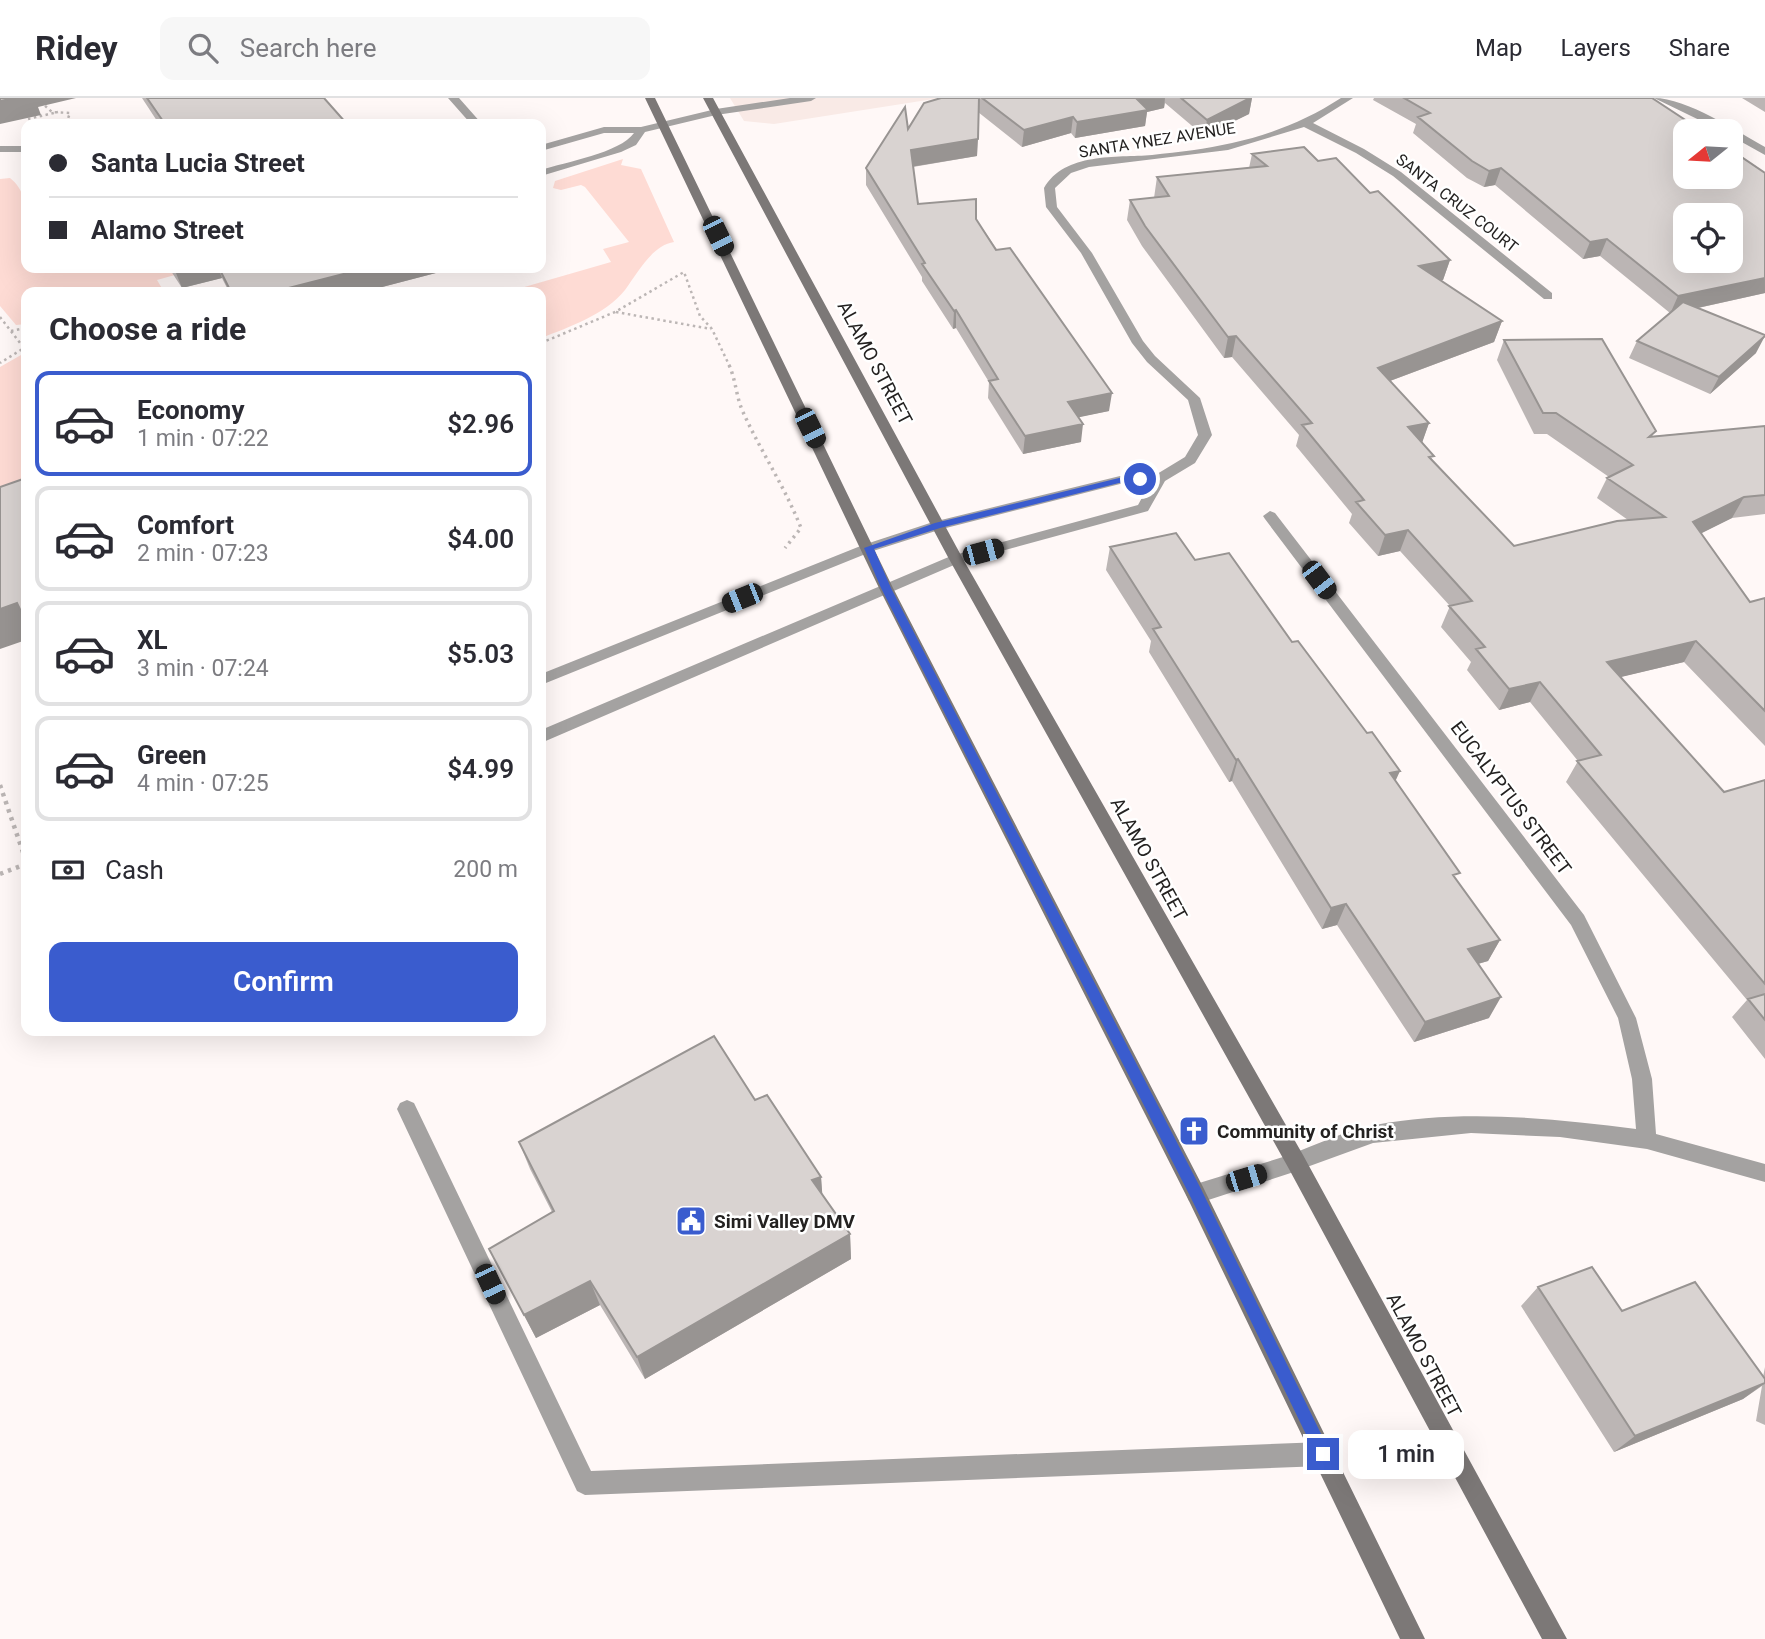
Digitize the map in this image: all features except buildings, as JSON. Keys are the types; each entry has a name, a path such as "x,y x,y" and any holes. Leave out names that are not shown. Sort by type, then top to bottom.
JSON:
{"main road":[{"path":"650,98 886,588 1196,1194 1413,1639"},
{"name":"ALAMO STREET","path":"712,105 956,559 1296,1162 1555,1639"}],"street":[{"path":"453,98 472,119"},
{"path":"546,147 604,130 641,130 712,105 811,98"},
{"name":"SANTA YNEZ AVENUE","path":"1160,478 1190,460 1205,435 1196,402 1150,359 1115,306 1074,233 1049,208 1047,191 1067,171 1092,162 1151,158 1263,138 1304,123 1348,98"},
{"path":"1659,98 1703,119"},
{"name":"SANTA CRUZ COURT","path":"1304,123 1360,151 1397,174 1548,296"},
{"path":"546,171 617,150 632,143 641,130"},
{"path":"1743,139 1765,152"},
{"path":"0,149 21,149"},
{"path":"546,678 869,548 938,525 1119,480 1160,478"},
{"path":"546,735 956,559 1143,508 1160,478"},
{"name":"EUCALYPTUS STREET","path":"1270,516 1578,920 1627,1018 1642,1079 1647,1140"},
{"path":"407,1109 585,1483 1323,1454"},
{"path":"1196,1194 1296,1162 1373,1133 1471,1125 1560,1128 1647,1140 1765,1173"}],"path":[{"path":"36,98 52,112 70,113 68,119"},
{"path":"546,341 615,312 684,272 700,316 712,329 734,379 741,408 787,493 801,528 782,552"},
{"path":"615,312 712,329"},
{"path":"0,317 21,344"},
{"path":"10,331 21,329"},
{"path":"0,363 21,351"},
{"path":"0,785 21,847"},
{"path":"0,874 21,864"}],"shaded area":[{"path":"730,98 940,98 774,124 744,121"},
{"path":"623,159 621,165 641,169 674,242 652,254 617,299 586,319 546,336 546,287 524,287 611,262 603,249 629,242 585,187 581,185 561,190 553,188 555,181"},
{"path":"10,178 21,192 21,273 182,273 157,280 161,287 21,287 21,324 16,325 0,306 0,179"},
{"path":"21,355 21,489 0,491 0,367"}],"place":[{"name":"Community of Christ","path":"1194,1131"},
{"name":"Simi Valley DMV","path":"691,1221"}],"route":[{"path":"1140,479 1119,480 938,525 869,548 886,588 1196,1194 1323,1454"}]}
